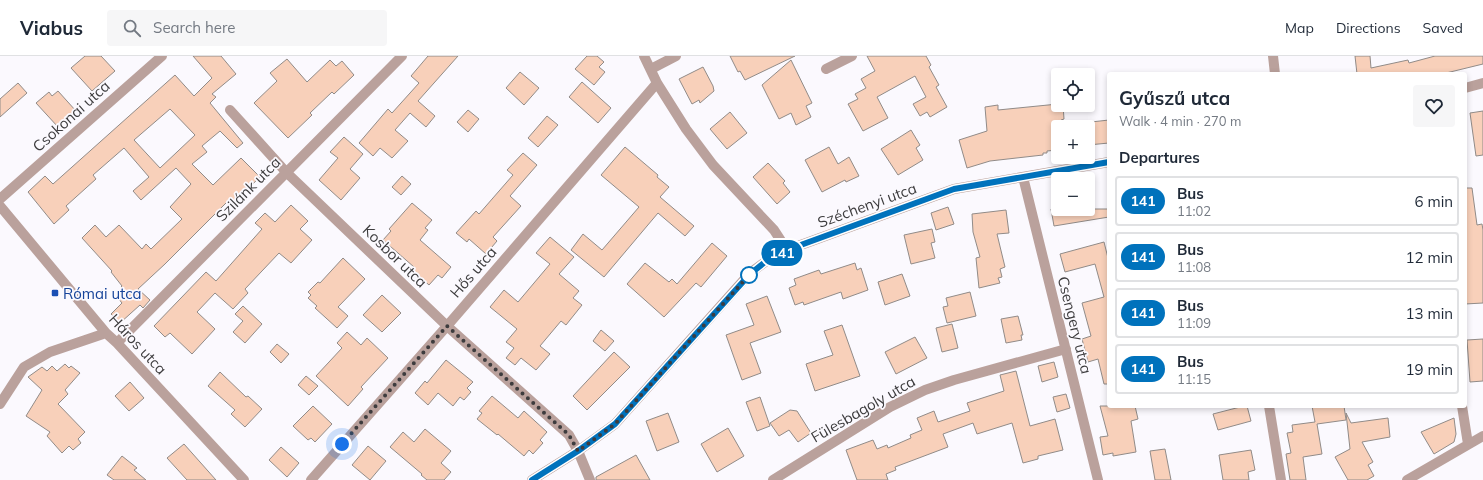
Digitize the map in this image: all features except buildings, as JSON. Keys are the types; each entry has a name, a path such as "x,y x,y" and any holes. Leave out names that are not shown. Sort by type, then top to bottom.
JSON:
{"street":[{"name":"Csokonai utca","path":"0,199 162,56"},
{"name":"Szilánk utca","path":"117,343 402,56"},
{"path":"644,56 657,83 686,128 709,159 774,230 787,250"},
{"path":"651,69 676,56"},
{"path":"826,69 852,56"},
{"path":"1273,56 1275,72"},
{"name":"Hős utca","path":"311,480 447,326 657,83"},
{"path":"1467,87 1483,83"},
{"name":"Kosbor utca","path":"230,110 286,172 447,326 569,435 578,451 590,480"},
{"name":"Széchenyi utca","path":"532,480 578,451 615,424 750,274 765,262 787,250 954,189 1107,162"},
{"name":"Csengery utca","path":"1023,177 1098,480"},
{"name":"Háros utca","path":"0,206 106,333 244,480"},
{"path":"0,404 24,367 50,352 106,333"},
{"name":"Fülesbagoly utca","path":"773,480 890,407 925,390 954,380 1066,349"},
{"path":"1269,408 1281,480"},
{"path":"1462,408 1468,444"},
{"path":"1407,480 1483,436"}],"bus line":[{"name":"141","path":"532,480 578,451 615,424 750,274 765,262 787,250 954,189 1107,162"}],"place":[{"name":"Római utca","path":"55,293"}],"route":[{"path":"342,444 447,326 569,435 578,451 615,424 750,274 749,275"}]}
